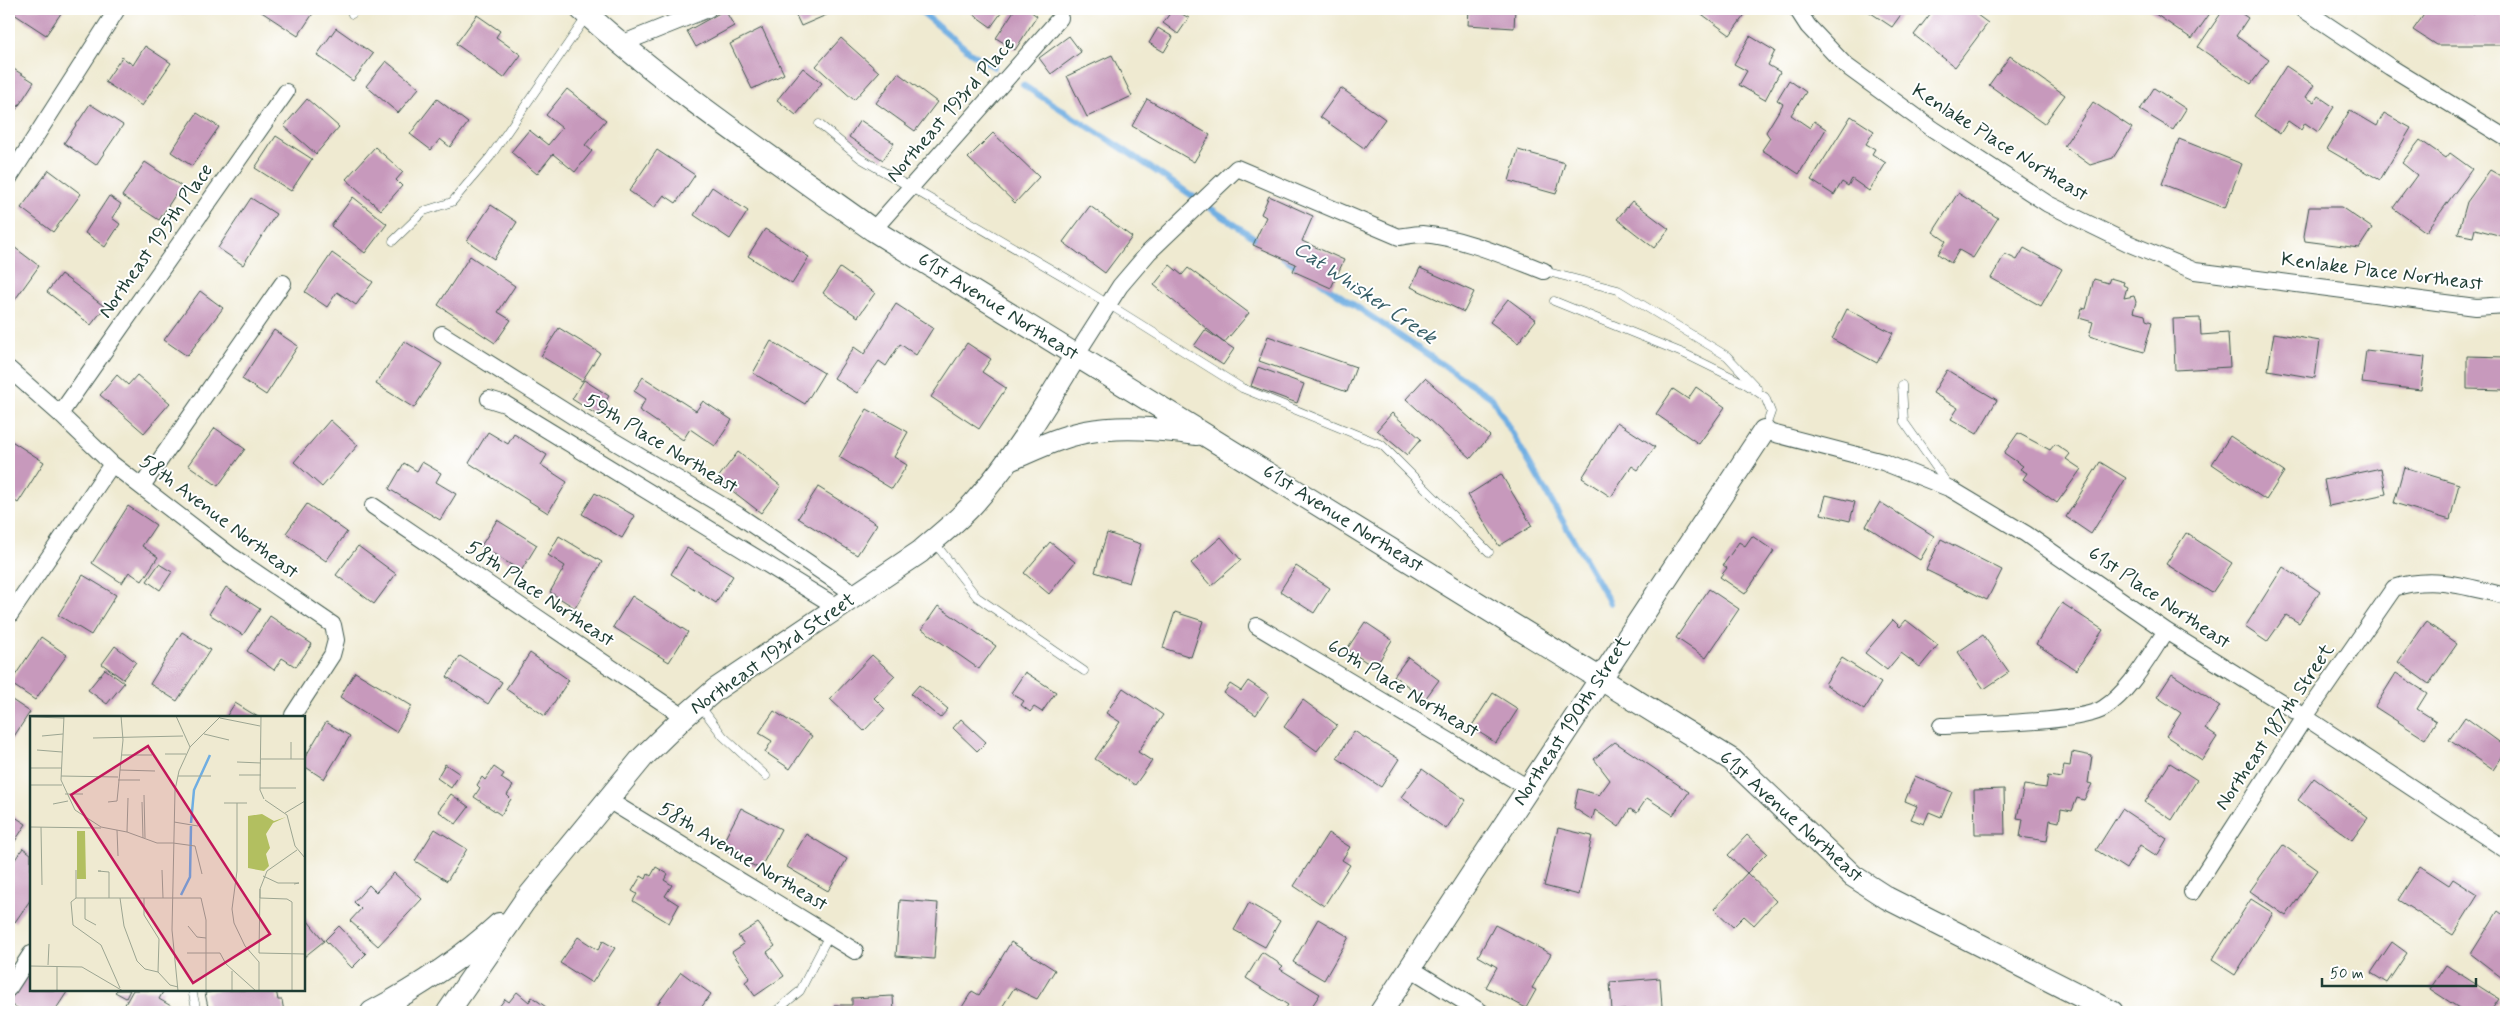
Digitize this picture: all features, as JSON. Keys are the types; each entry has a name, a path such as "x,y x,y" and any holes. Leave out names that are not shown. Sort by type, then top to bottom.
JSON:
{"main road":[{"name":"61st Avenue Northeast","path":"585,12 621,44 751,145 873,230 1732,760 1853,876 1887,898 2112,1012"},
{"name":"Northeast 193rd Street","path":"448,1012 524,902 642,758 691,710 744,670 933,541 972,505 1009,460 1076,355"},
{"path":"1009,460 1058,440 1084,432 1110,428 1155,428 1206,435"},
{"name":"Northeast 190th Street","path":"1381,1012 1764,431"},
{"path":"372,1012 400,997 450,964 485,937 524,902"}],"street":[{"path":"621,44 708,9"},
{"name":"Kenlake Place Northeast","path":"1796,9 1808,26 1845,65 1933,129 2048,204 2195,271 2476,307 2506,305"},
{"path":"2303,9 2390,67 2506,138"},
{"path":"9,178 116,11"},
{"name":"Northeast 193rd Place","path":"873,230 1060,18"},
{"name":"Northeast 195th Place","path":"60,414 286,92"},
{"path":"1076,355 1120,286 1149,252 1237,168 1399,237 1421,234 1456,241 1501,255 1544,272"},
{"path":"142,486 283,283"},
{"name":"59th Place Northeast","path":"442,334 560,409 738,515 856,595"},
{"name":"58th Avenue Northeast","path":"9,369 112,464 230,555 333,625 336,640 332,654 293,715"},
{"path":"489,399 505,404 837,608"},
{"name":"61st Place Northeast","path":"1764,431 1883,462 1951,489 2026,534 2166,631 2306,717 2506,850"},
{"path":"9,616 112,464"},
{"name":"58th Place Northeast","path":"373,506 691,710"},
{"name":"Northeast 187th Street","path":"2192,892 2306,717 2394,588 2411,582 2436,581 2506,596"},
{"name":"60th Place Northeast","path":"1257,626 1528,788"},
{"path":"1941,726 2072,718 2103,709 2126,689 2166,631"},
{"name":"58th Avenue Northeast","path":"608,800 855,951"},
{"path":"9,988 30,956"},
{"path":"1410,968 1481,1012"}],"lane":[{"path":"393,241 424,211 452,202 490,157 585,12"},
{"path":"819,124 860,158 1109,304 1242,388 1382,445 1489,552"},
{"path":"1544,272 1618,290 1727,356 1765,397 1771,412 1764,431"},
{"path":"1554,301 1685,354 1744,383 1765,397"},
{"path":"1902,385 1904,422 1951,489"},
{"path":"933,541 977,597 1084,671"},
{"path":"691,710 723,736 766,776"},
{"path":"775,1012 800,991 829,935"},
{"path":"192,991 197,1012"}],"building":[{"path":"13,9 64,9 46,35 11,12"},
{"path":"181,9 208,9 208,10 182,14"},
{"path":"257,9 316,9 298,36"},
{"path":"793,9 829,9 831,13 801,26"},
{"path":"966,9 1004,9 991,27"},
{"path":"1015,9 1027,9 1037,16 1015,50 996,38"},
{"path":"1173,9 1189,18 1178,34 1163,23"},
{"path":"1469,9 1515,9 1514,28 1468,25"},
{"path":"1695,9 1749,9 1730,35"},
{"path":"1865,9 1905,9 1892,27"},
{"path":"1934,9 1969,9 1988,23 1955,67 1914,35"},
{"path":"2148,9 2213,9 2192,39"},
{"path":"2224,9 2235,9 2248,18 2236,36 2269,60 2251,84 2198,47"},
{"path":"2428,9 2441,9 2447,13 2474,13 2474,9 2503,9 2506,45 2436,45 2413,30"},
{"path":"725,10 734,26 696,47 687,31"},
{"path":"477,15 500,31 496,37 521,55 504,78 456,44"},
{"path":"336,28 373,54 353,81 317,55"},
{"path":"762,28 784,74 752,89 730,44"},
{"path":"1158,28 1173,37 1164,52 1149,43"},
{"path":"1069,36 1081,52 1051,74 1039,58"},
{"path":"1750,36 1775,51 1768,65 1780,72 1765,100 1739,85 1747,71 1734,64"},
{"path":"841,38 879,72 854,100 816,66"},
{"path":"145,46 171,63 142,106 105,82 122,57 133,65"},
{"path":"1112,55 1132,96 1087,117 1067,76"},
{"path":"2010,56 2065,95 2044,124 1989,85"},
{"path":"386,61 419,88 398,113 366,86"},
{"path":"9,66 34,82 16,110 9,105"},
{"path":"2286,66 2314,85 2306,97 2314,102 2318,96 2334,107 2318,132 2305,123 2301,130 2288,121 2280,134 2254,116"},
{"path":"803,68 822,83 796,115 777,100"},
{"path":"898,73 937,102 915,131 876,103"},
{"path":"1789,80 1806,92 1791,115 1810,128 1814,121 1826,129 1799,174 1762,150 1770,138 1766,132 1783,104 1777,100"},
{"path":"1341,88 1385,119 1364,148 1320,117"},
{"path":"2154,88 2186,109 2173,130 2140,110"},
{"path":"567,89 606,120 585,145 592,151 575,172 553,154 537,174 511,152 529,130 548,145 562,128 546,115"},
{"path":"307,99 339,127 316,154 284,126"},
{"path":"437,99 468,123 450,147 440,139 431,150 410,134"},
{"path":"1147,99 1210,135 1194,162 1132,126"},
{"path":"2093,102 2132,128 2113,158 2090,165 2064,146"},
{"path":"90,104 123,125 96,165 64,143"},
{"path":"2350,110 2377,126 2384,113 2411,128 2380,180 2327,149"},
{"path":"197,113 219,127 192,166 171,152"},
{"path":"1851,116 1874,131 1866,144 1875,149 1872,154 1886,163 1869,191 1852,179 1848,186 1842,182 1834,195 1811,180"},
{"path":"860,120 894,143 883,160 849,137"},
{"path":"993,133 1039,177 1015,203 968,158"},
{"path":"276,136 312,159 291,191 255,168"},
{"path":"2179,139 2242,164 2225,208 2162,184"},
{"path":"2420,140 2446,158 2450,153 2472,169 2426,232 2393,208 2417,175 2402,163"},
{"path":"375,147 403,172 396,180 402,186 381,210 346,179"},
{"path":"657,150 695,175 676,203 664,195 654,208 629,191"},
{"path":"1518,150 1565,163 1556,194 1509,181"},
{"path":"145,162 181,186 159,220 122,196"},
{"path":"49,170 81,194 53,232 21,208"},
{"path":"2490,170 2506,179 2506,237 2475,229 2473,237 2458,234 2467,202"},
{"path":"712,187 748,211 730,239 694,215"},
{"path":"1958,193 1998,218 1973,258 1959,250 1951,263 1938,254 1946,241 1933,232"},
{"path":"109,196 121,204 112,218 120,224 105,247 85,233"},
{"path":"1269,196 1313,216 1302,241 1344,260 1331,288 1293,271 1296,264 1253,245 1266,217 1261,214"},
{"path":"353,197 387,224 365,253 331,226"},
{"path":"251,198 276,214 243,265 218,248"},
{"path":"1632,201 1669,229 1654,248 1617,219"},
{"path":"491,205 517,222 494,259 467,241"},
{"path":"1090,206 1132,237 1105,273 1063,242"},
{"path":"2309,207 2341,207 2372,228 2359,248 2305,241 2304,236"},
{"path":"765,229 809,257 792,284 748,256"},
{"path":"10,244 39,266 9,308 9,246"},
{"path":"2024,248 2062,269 2041,306 1991,278 2005,254 2017,260"},
{"path":"332,253 373,282 356,305 337,292 327,307 305,292"},
{"path":"470,256 515,286 498,312 511,320 495,343 438,305"},
{"path":"1170,265 1182,275 1188,268 1249,313 1224,343 1154,285"},
{"path":"840,268 875,293 858,317 823,293"},
{"path":"1420,268 1474,292 1464,312 1411,287"},
{"path":"61,274 105,307 91,325 47,292"},
{"path":"2110,278 2124,282 2123,285 2127,287 2124,298 2134,296 2136,302 2133,312 2145,315 2146,320 2152,322 2144,352 2089,336 2093,322 2079,318 2082,308 2086,309 2094,279 2108,283"},
{"path":"200,291 223,308 187,356 164,340"},
{"path":"1508,299 1536,320 1518,343 1490,322"},
{"path":"896,304 933,328 916,355 900,344 886,366 879,361 857,393 834,378 854,347 864,354"},
{"path":"1847,309 1893,333 1877,363 1832,339"},
{"path":"2200,318 2201,335 2228,333 2230,367 2175,370 2173,319"},
{"path":"559,328 600,353 582,381 541,356"},
{"path":"274,330 298,346 266,395 242,379"},
{"path":"1205,330 1234,349 1223,365 1194,346"},
{"path":"2274,333 2320,341 2315,378 2268,370"},
{"path":"1268,336 1356,367 1347,392 1259,361"},
{"path":"404,341 442,364 414,408 376,384"},
{"path":"771,341 824,373 805,404 753,373"},
{"path":"967,343 991,359 982,372 1006,388 979,429 931,397"},
{"path":"2366,350 2425,357 2421,390 2362,383"},
{"path":"2467,356 2506,357 2506,390 2467,389"},
{"path":"1258,367 1304,384 1297,403 1251,386"},
{"path":"1947,370 1997,400 1977,434 1951,419 1958,408 1933,393"},
{"path":"117,375 128,385 137,375 170,403 144,433 100,395"},
{"path":"643,377 696,411 703,401 732,420 715,446 690,429 683,440 639,410 646,399 634,391"},
{"path":"1425,378 1490,436 1471,458 1406,399"},
{"path":"584,380 609,396 597,415 572,399"},
{"path":"1696,387 1725,407 1699,444 1656,414 1673,389 1688,399"},
{"path":"867,409 908,432 894,457 907,465 892,489 839,457"},
{"path":"1392,413 1421,439 1407,455 1377,430"},
{"path":"330,420 358,445 322,487 294,462"},
{"path":"1617,422 1655,447 1638,470 1632,466 1611,497 1582,478"},
{"path":"215,428 245,449 218,486 188,465"},
{"path":"488,432 508,444 514,434 547,455 541,465 567,482 548,513 469,463"},
{"path":"2018,433 2050,450 2055,444 2070,454 2066,459 2081,469 2057,503 2023,479 2027,473 2020,469 2023,466 2004,453"},
{"path":"2230,436 2284,472 2266,500 2212,464"},
{"path":"10,440 44,462 18,503 9,497"},
{"path":"738,452 781,486 761,513 717,479"},
{"path":"422,462 441,473 436,482 456,494 440,520 389,489 404,463 417,471"},
{"path":"2100,462 2126,478 2091,534 2066,517"},
{"path":"2404,467 2459,484 2450,520 2394,503"},
{"path":"2381,468 2386,494 2329,506 2324,480"},
{"path":"1501,474 1532,526 1499,546 1468,495"},
{"path":"818,487 877,524 857,555 798,518"},
{"path":"595,493 635,516 622,538 582,514"},
{"path":"1826,495 1855,502 1850,521 1821,514"},
{"path":"1880,502 1934,536 1920,560 1866,526"},
{"path":"307,504 347,532 326,561 286,533"},
{"path":"128,506 156,525 142,546 158,557 142,581 129,572 122,583 92,563"},
{"path":"497,520 537,545 521,571 481,546"},
{"path":"1107,533 1141,544 1129,583 1095,572"},
{"path":"2186,533 2232,563 2212,593 2166,564"},
{"path":"559,536 602,562 575,608 550,592 565,566 548,555"},
{"path":"1752,536 1774,551 1745,594 1720,577 1727,568 1723,565 1739,542 1745,546"},
{"path":"1221,537 1241,560 1211,586 1191,563"},
{"path":"1941,539 2002,570 1987,600 1926,570"},
{"path":"1050,542 1075,562 1049,594 1024,573"},
{"path":"358,546 396,574 374,604 336,575"},
{"path":"687,548 733,576 716,603 671,574"},
{"path":"159,564 172,572 160,590 147,581"},
{"path":"1296,566 1330,588 1314,613 1280,591"},
{"path":"2283,567 2320,592 2299,623 2286,615 2267,642 2245,627"},
{"path":"83,575 116,595 91,635 58,615"},
{"path":"226,587 260,609 243,635 209,614"},
{"path":"1709,589 1739,609 1706,658 1676,638"},
{"path":"632,596 688,632 669,662 613,627"},
{"path":"2062,603 2103,630 2076,670 2036,644"},
{"path":"938,606 996,646 979,669 922,629"},
{"path":"1175,612 1203,621 1191,657 1163,648"},
{"path":"270,616 312,644 296,667 282,658 274,670 247,651"},
{"path":"1893,620 1900,627 1906,620 1938,645 1920,667 1901,653 1887,670 1865,653"},
{"path":"1365,622 1392,640 1375,668 1347,649"},
{"path":"2426,622 2457,644 2429,684 2398,662"},
{"path":"182,632 210,650 177,701 150,684"},
{"path":"1983,635 2009,672 1984,689 1958,652"},
{"path":"41,637 67,655 35,700 10,683"},
{"path":"115,646 136,662 123,679 102,664"},
{"path":"530,653 569,680 545,716 506,689"},
{"path":"872,655 895,676 874,698 885,709 864,731 830,699"},
{"path":"460,656 502,682 488,704 447,677"},
{"path":"1408,657 1439,680 1425,699 1394,676"},
{"path":"1842,658 1881,683 1864,710 1825,684"},
{"path":"105,669 124,683 107,704 88,690"},
{"path":"355,672 412,706 396,732 340,697"},
{"path":"1025,672 1056,692 1042,712 1034,707 1030,712 1021,705 1024,701 1011,693"},
{"path":"2396,673 2427,693 2417,709 2436,721 2425,739 2375,707"},
{"path":"2172,674 2220,706 2205,729 2217,737 2202,760 2166,736 2181,713 2157,697"},
{"path":"1248,681 1269,695 1256,715 1224,693 1230,684 1241,691"},
{"path":"919,685 948,709 940,718 911,694"},
{"path":"1123,688 1163,715 1138,752 1152,761 1135,785 1095,759 1120,722 1106,713"},
{"path":"1493,693 1518,709 1496,743 1471,727"},
{"path":"9,698 30,712 9,744"},
{"path":"1303,700 1337,725 1317,751 1284,727"},
{"path":"235,703 256,716 227,716"},
{"path":"774,711 812,736 790,769 765,752 772,741 759,733"},
{"path":"2465,717 2506,747 2506,751 2493,770 2449,740"},
{"path":"961,719 986,742 977,751 953,728"},
{"path":"326,722 350,736 324,779 305,767 305,757"},
{"path":"1354,731 1399,759 1381,787 1337,758"},
{"path":"1615,742 1689,792 1673,815 1647,798 1637,813 1630,809 1619,827 1595,810 1592,820 1574,808 1578,789 1599,795 1610,780 1594,759"},
{"path":"2072,752 2092,756 2088,783 2092,784 2084,800 2077,798 2072,811 2061,809 2059,822 2050,820 2047,841 2020,837 2023,819 2017,818 2024,785 2046,788 2048,776 2062,778 2064,765 2070,766"},
{"path":"2170,763 2197,780 2172,820 2145,802"},
{"path":"445,764 460,774 451,788 437,778"},
{"path":"494,767 504,774 501,778 513,786 507,795 511,799 501,815 474,797 480,788 477,785 482,777 485,780"},
{"path":"1422,769 1466,800 1446,829 1401,797"},
{"path":"1915,776 1952,792 1941,817 1929,812 1924,824 1911,819 1917,806 1905,801"},
{"path":"2314,778 2368,818 2352,840 2298,800"},
{"path":"2004,789 2005,834 1975,834 1974,790"},
{"path":"451,794 469,807 456,824 438,811"},
{"path":"741,808 781,829 760,869 720,848"},
{"path":"2122,809 2167,839 2157,856 2140,845 2126,869 2096,850"},
{"path":"9,813 26,824 10,849 9,848"},
{"path":"1558,828 1592,836 1579,895 1544,886"},
{"path":"435,829 467,849 447,881 415,861"},
{"path":"1328,833 1350,847 1342,860 1350,865 1324,906 1294,886"},
{"path":"806,834 847,859 828,891 787,867"},
{"path":"1747,835 1767,853 1747,873 1728,855"},
{"path":"2283,845 2318,870 2286,916 2250,891"},
{"path":"23,848 30,853 30,900 15,922 9,918 9,868"},
{"path":"2420,866 2449,885 2453,879 2478,895 2453,935 2398,900"},
{"path":"656,867 668,874 664,880 672,885 665,896 679,905 669,923 633,901 637,894 632,891 641,876 646,879 648,874 651,876"},
{"path":"394,873 422,899 378,946 350,921 361,909 354,902 369,885 376,892"},
{"path":"1747,873 1776,901 1754,925 1744,916 1733,927 1714,909"},
{"path":"2251,899 2273,913 2235,975 2212,960"},
{"path":"900,900 938,903 934,959 896,956"},
{"path":"1249,903 1280,921 1265,947 1234,930"},
{"path":"2498,911 2506,917 2506,981 2471,954"},
{"path":"305,917 324,941 305,956"},
{"path":"1318,919 1349,937 1324,980 1293,962"},
{"path":"758,923 775,946 767,952 784,976 755,996 745,982 750,978 732,952 744,944 738,936"},
{"path":"1495,925 1551,954 1532,988 1536,990 1526,1008 1486,987 1497,967 1478,956"},
{"path":"339,926 366,954 352,968 325,940"},
{"path":"578,937 598,950 603,941 615,948 592,983 560,963"},
{"path":"1011,942 1055,970 1037,999 1014,988 999,1012 959,1012 972,991 979,995"},
{"path":"2392,942 2407,953 2387,983 2371,973"},
{"path":"1262,952 1283,966 1280,969 1320,994 1308,1012 1283,1012 1288,1005 1246,978"},
{"path":"2446,965 2499,999 2490,1012 2465,1012 2430,989"},
{"path":"28,968 30,969 30,991 67,992 54,1012 24,1012 9,1003"},
{"path":"681,972 711,994 698,1012 693,1009 690,1012 659,1012 654,1009"},
{"path":"1660,978 1662,1007 1612,1011 1610,982"},
{"path":"116,991 130,991 126,998"},
{"path":"132,991 163,991 159,999 171,1006 168,1012 130,1012 123,1008"},
{"path":"214,991 276,991 278,1000 282,1000 284,1012 209,1012 205,993"},
{"path":"517,992 529,1002 532,997 546,1007 541,1012 495,1012 505,999 509,1002"},
{"path":"893,996 894,1012 834,1012 834,1005 852,1005 852,998"}],"waterway":[{"name":"Cat Whisker Creek","path":"918,9 970,52 994,67"},
{"name":"Cat Whisker Creek","path":"1023,85 1123,149 1262,243"},
{"name":"Cat Whisker Creek","path":"1283,257 1301,269"},
{"name":"Cat Whisker Creek","path":"1320,282 1492,398 1610,603"}]}
